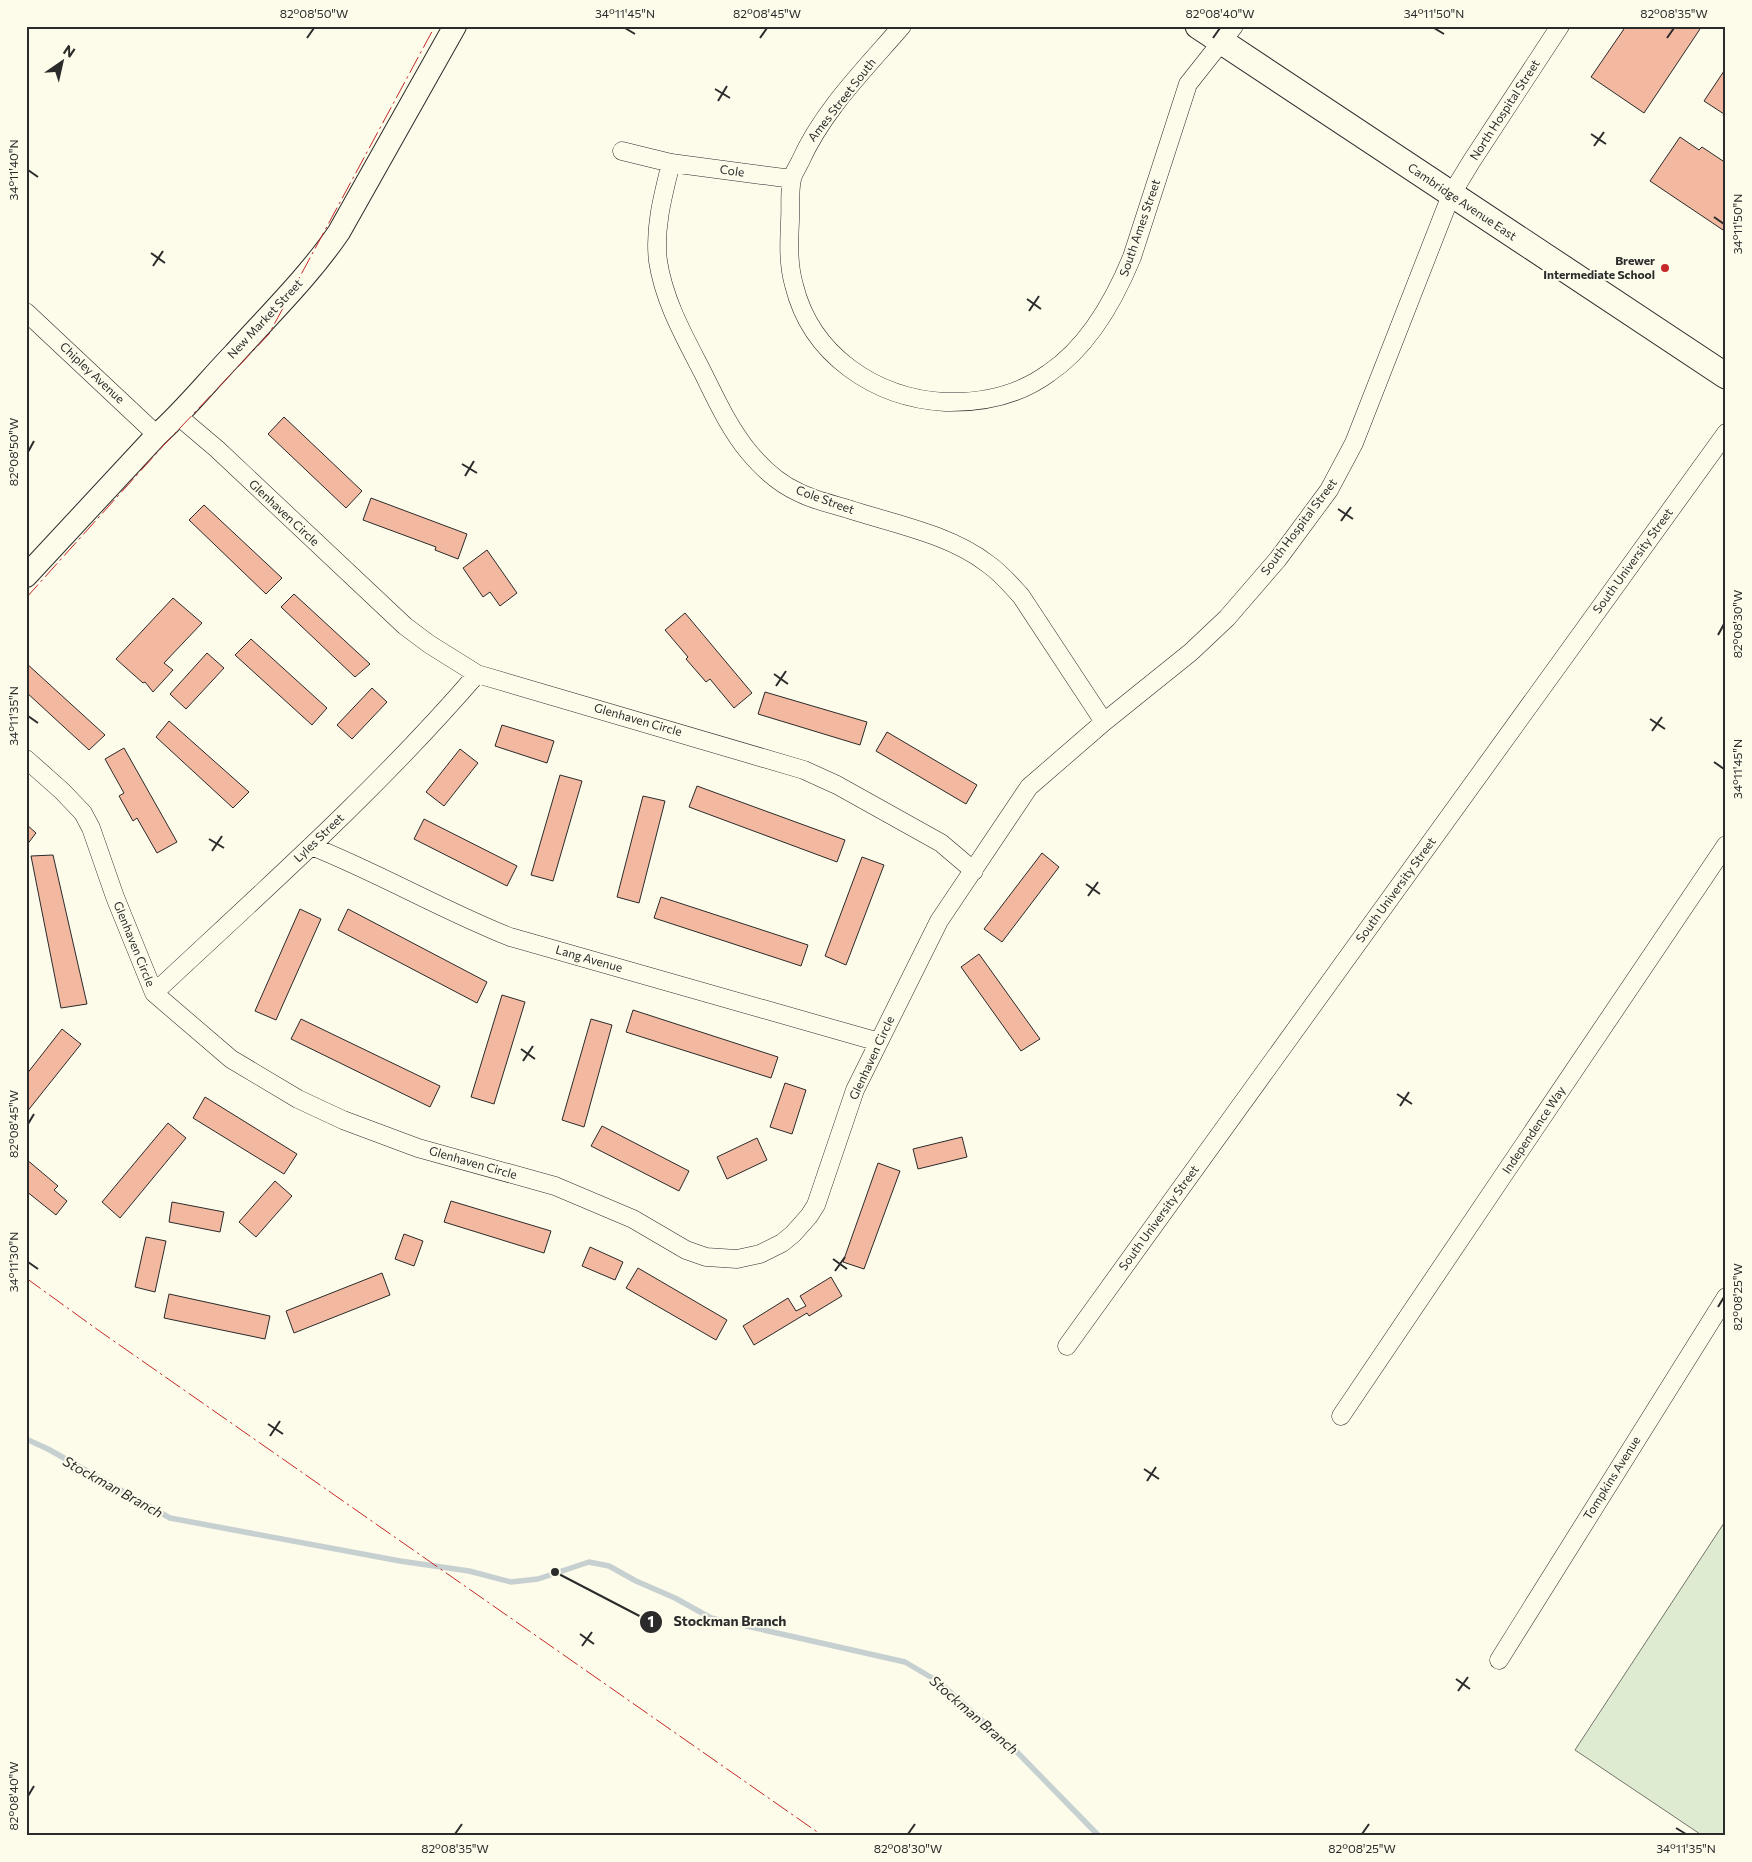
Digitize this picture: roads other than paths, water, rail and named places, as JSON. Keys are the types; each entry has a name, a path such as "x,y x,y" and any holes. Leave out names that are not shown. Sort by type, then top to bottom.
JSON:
{"main road":[{"name":"Cambridge Avenue East","path":"1198,26 1228,34 1451,195 1726,376"}],"street":[{"name":"New Market Street","path":"26,576 157,435 178,416 325,253 339,232 455,26"},
{"name":"Ames Street South","path":"792,179 815,130 902,26"},
{"name":"North Hospital Street","path":"1451,195 1560,26"},
{"name":"South Ames Street","path":"792,179 789,244 793,285 808,322 830,353 865,379 910,397 958,402 1007,395 1044,376 1072,355 1106,311 1132,257 1188,84 1228,34"},
{"path":"622,151 671,164"},
{"name":"Cole","path":"671,164 792,179"},
{"name":"Cole Street","path":"671,164 662,202 658,231 658,259 664,288 675,318 715,397 732,428 748,451 772,476 798,492 819,501 946,540 968,550 988,564 1004,577 1020,596 1104,722"},
{"name":"South Hospital Street","path":"974,871 1029,787 1104,722 1191,652 1227,618 1278,559 1329,490 1354,443 1451,195"},
{"name":"Chipley Avenue","path":"26,312 157,435"},
{"name":"Glenhaven Circle","path":"26,759 62,791 83,813 154,994 231,1059 298,1099 343,1120 418,1148 555,1186 633,1219 680,1247 706,1257 737,1259 760,1254 782,1243 809,1216 822,1189 855,1090 939,921 974,871 940,843 837,785 804,770 477,674 404,626 217,449 178,416"},
{"name":"South University Street","path":"1067,1346 1726,433"},
{"name":"Lyles Street","path":"154,994 367,792 440,716 477,674"},
{"name":"Independence Way","path":"1342,1416 1726,845"},
{"name":"Lang Avenue","path":"311,846 356,864 484,927 510,937 879,1042"},
{"name":"Tompkins Avenue","path":"1499,1660 1726,1296"}],"waterway":[{"name":"Stockman Branch","path":"26,1439 48,1449 170,1518 400,1561 469,1571 511,1582 538,1579 589,1562 609,1566 711,1618 905,1662 939,1682 1015,1750 1099,1836"}],"place":[{"name":"Brewer Intermediate School","path":"1665,268"},
{"name":"Stockman Branch","path":"555,1572"}]}
